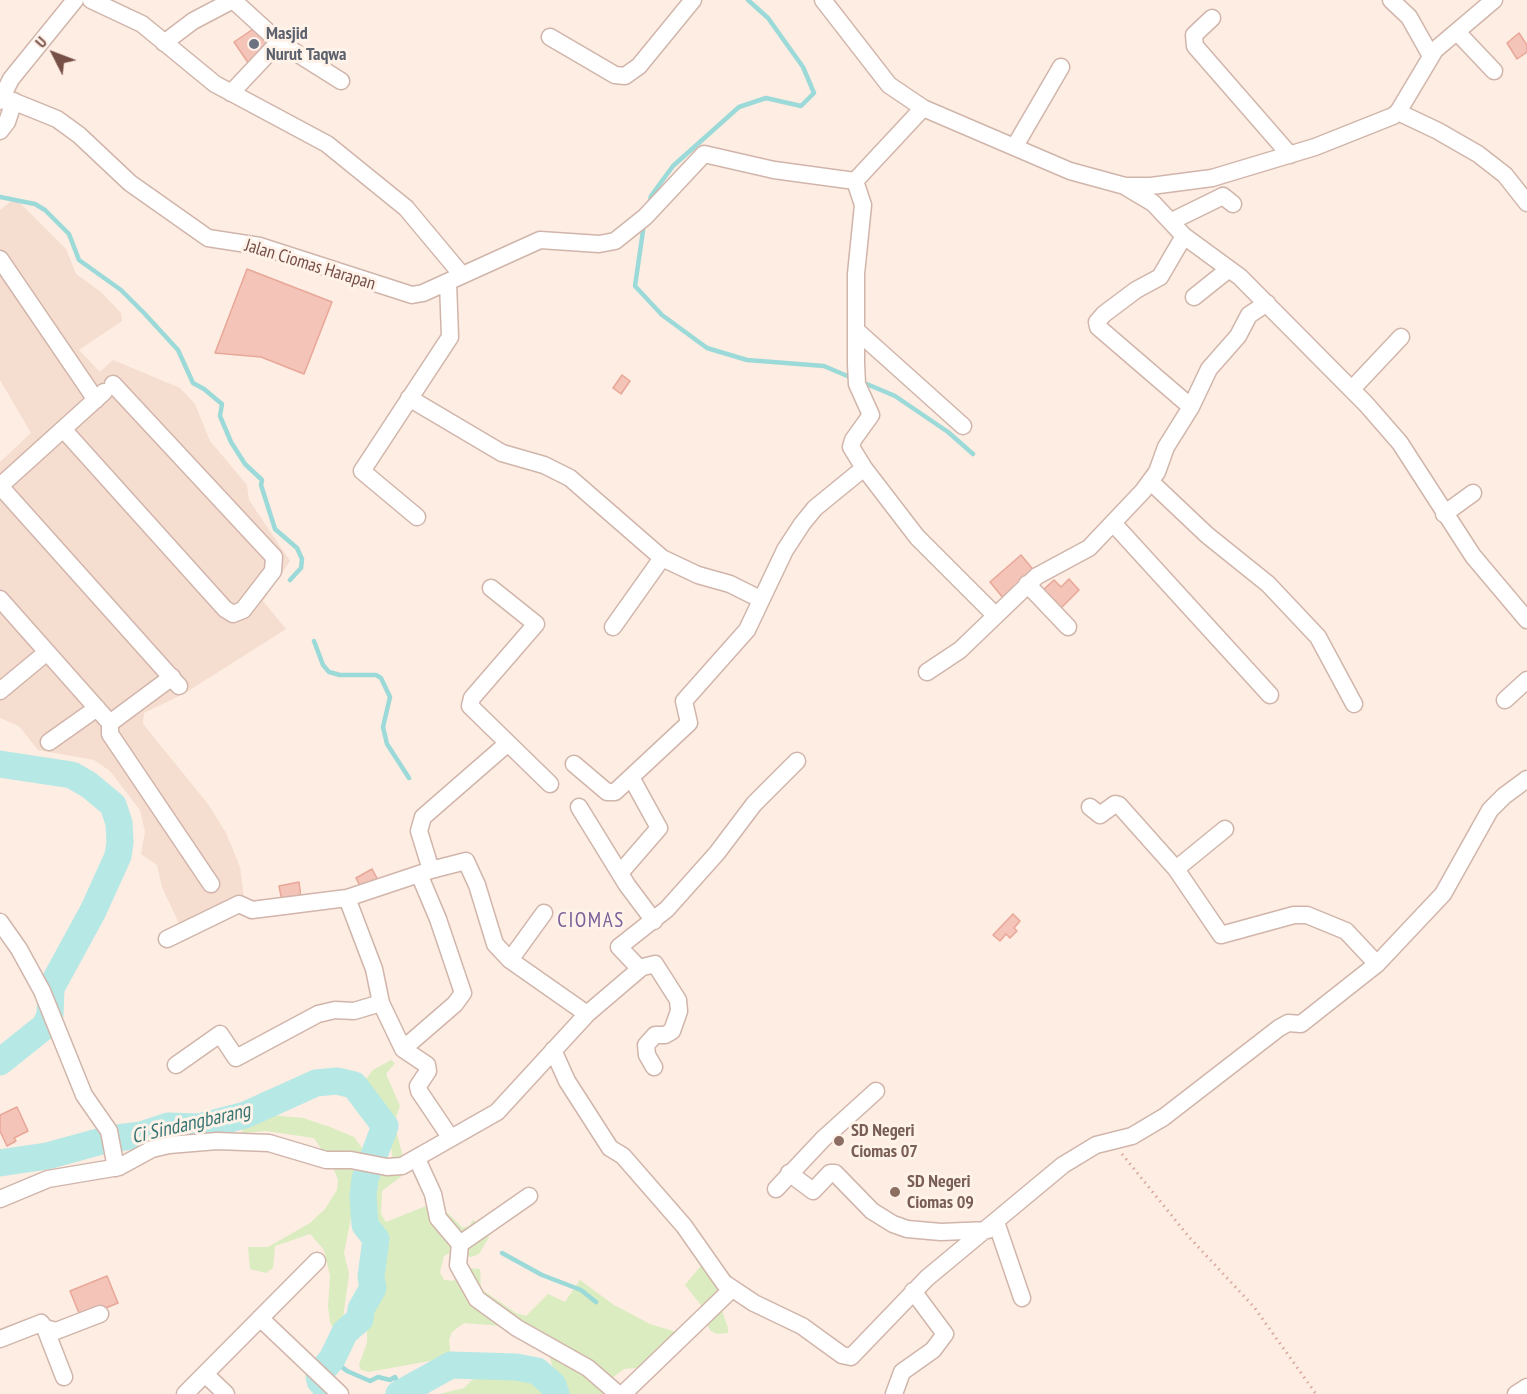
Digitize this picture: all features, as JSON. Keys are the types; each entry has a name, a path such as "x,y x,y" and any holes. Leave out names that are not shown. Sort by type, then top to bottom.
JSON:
{"street":[{"path":"0,131 7,122 4,99 11,79 75,0"},
{"path":"91,0 136,20 215,84 327,144 406,208 455,279 450,337 362,471 417,518"},
{"path":"164,43 193,21 233,0 279,42 341,81"},
{"path":"550,37 615,75 626,76 639,66 693,0"},
{"path":"824,0 889,85 923,108 1070,171 1125,186 1153,203 1184,236 1229,268 1267,303 1392,432 1473,556 1527,620"},
{"path":"1391,0 1407,13 1431,56"},
{"path":"1125,186 1188,183 1290,155 1398,112 1431,56 1494,0"},
{"path":"1212,18 1194,35 1195,46 1290,155"},
{"path":"1457,32 1494,71"},
{"path":"231,93 279,42"},
{"path":"1015,146 1061,67"},
{"name":"Jalan Ciomas Harapan","path":"4,99 57,119 79,135 130,183 208,238 260,246 407,294 417,295 540,240 599,244 615,241 645,217 704,154 774,170 855,181"},
{"path":"923,108 855,181 863,205 856,274 857,384 871,415 853,440 851,447 864,468 918,537 995,615"},
{"path":"1398,112 1438,130 1478,154 1505,175 1527,203"},
{"path":"1172,221 1223,196 1233,204"},
{"path":"1184,236 1160,277 1130,295 1101,316 1097,322 1098,327 1191,407"},
{"path":"0,259 96,400"},
{"path":"1194,297 1229,268"},
{"path":"927,672 960,650 1027,584 1049,569 1084,551 1151,482 1166,447 1191,407 1217,358 1235,340 1250,315 1267,303"},
{"path":"856,330 963,426"},
{"path":"1352,389 1401,337"},
{"path":"63,429 225,609 233,614 243,610 273,571 274,557 117,381 63,429 0,486 175,682 110,723"},
{"path":"409,398 502,453 544,465 570,478 662,558 698,575 730,584 760,599"},
{"path":"574,764 610,793 632,779 689,723 684,701 747,630 760,599 802,524 815,508 864,468"},
{"path":"1151,482 1208,535 1268,584 1318,637 1353,704"},
{"path":"1444,514 1473,493"},
{"path":"1113,523 1270,695"},
{"path":"613,627 662,558"},
{"path":"1027,584 1068,627"},
{"path":"491,588 536,624 470,702 472,709 550,784"},
{"path":"0,599 110,723 110,734 211,884"},
{"path":"0,691 47,652"},
{"path":"1504,700 1527,680"},
{"path":"49,742 97,708"},
{"path":"403,1049 455,1004 463,993 425,872 419,831 423,817 508,743"},
{"path":"641,968 619,947 654,921 717,853 762,796 797,761"},
{"path":"620,873 659,828 632,779"},
{"path":"553,1050 567,1081 610,1148 623,1156 684,1226 724,1282 754,1304 802,1326 847,1358 861,1349 913,1291 1063,1165 1096,1145 1132,1136 1164,1116 1280,1028 1288,1023 1301,1024 1377,964 1443,894 1490,810 1527,779"},
{"path":"1090,807 1100,815 1115,804 1119,805 1176,869 1221,935 1294,915 1307,915 1346,931 1377,964"},
{"path":"579,807 620,873 654,921"},
{"path":"1176,869 1225,829"},
{"path":"167,939 239,904 252,910 348,898 466,861 477,885 495,944 510,960 587,1014"},
{"path":"348,898 374,969 381,1003 403,1049 427,1065 428,1071 418,1086 418,1091 450,1137"},
{"path":"510,960 544,913"},
{"path":"0,921 19,949 58,1027 84,1095 111,1139 116,1168"},
{"path":"0,1199 48,1179 116,1168 152,1149 217,1142 269,1143 320,1159 402,1166 497,1112 587,1014 641,968 655,964 679,1006 672,1031 664,1035 655,1035 646,1045 647,1055 654,1067"},
{"path":"176,1065 220,1034 236,1058 318,1014 336,1010 354,1011 381,1003"},
{"path":"776,1189 789,1173 876,1091"},
{"path":"417,1159 433,1194 438,1218 460,1244 458,1265 477,1299 517,1328 588,1368 618,1394"},
{"path":"789,1173 813,1191 830,1173 835,1173 872,1211 893,1224 907,1229 941,1232 992,1226"},
{"path":"460,1244 530,1196"},
{"path":"992,1226 1022,1298"},
{"path":"185,1394 317,1261"},
{"path":"623,1394 732,1289"},
{"path":"894,1394 902,1372 933,1350 945,1334 913,1291"},
{"path":"45,1328 63,1329 100,1314"},
{"path":"260,1318 340,1394"},
{"path":"0,1339 41,1323 64,1377"},
{"path":"205,1374 226,1394"},
{"path":"1516,1394 1527,1388"}],"path":[{"path":"1110,1142 1140,1174 1189,1237 1254,1307 1316,1394"}],"shaded area":[{"path":"15,198 66,249 76,274 101,292 121,313 122,321 79,350 100,372 113,360 180,388 195,404 210,441 247,485 249,500 290,561 263,601 286,629 185,693 144,713 143,724 208,804 226,833 240,867 244,898 181,928 162,887 157,865 141,854 145,832 140,810 110,771 94,760 38,750 19,726 0,718 0,462 31,433 0,380 0,210"}],"green space":[{"path":"391,1060 395,1063 386,1074 400,1106 394,1123 407,1172 382,1191 381,1214 386,1222 436,1202 463,1228 469,1226 473,1220 482,1226 489,1237 479,1254 471,1257 451,1252 444,1256 440,1272 444,1280 453,1281 467,1268 480,1269 481,1289 516,1313 526,1316 548,1294 565,1302 580,1280 614,1305 650,1324 676,1332 648,1367 624,1369 607,1382 610,1394 439,1394 464,1388 472,1380 484,1375 511,1373 531,1375 542,1380 551,1377 554,1372 548,1351 517,1327 464,1323 452,1332 449,1340 451,1357 369,1372 361,1370 359,1365 367,1343 367,1310 380,1278 382,1246 372,1221 369,1182 373,1173 387,1169 393,1161 388,1125 356,1083 366,1079 373,1070"},
{"path":"270,1115 303,1118 330,1127 354,1137 362,1148 361,1168 344,1253 349,1274 342,1326 335,1331 330,1322 328,1306 330,1276 324,1250 310,1234 275,1246 273,1268 266,1273 250,1269 248,1247 268,1247 310,1223 325,1209 337,1190 338,1180 333,1167 314,1138 266,1131 242,1133 244,1125 252,1118"},
{"path":"709,1256 737,1283 739,1292 722,1311 728,1333 717,1334 711,1331 703,1319 701,1305 685,1285"}],"building":[{"name":"Masjid Nurut Taqwa","path":"259,25 274,46 249,64 234,42"},
{"path":"1519,33 1527,45 1527,52 1517,59 1507,43"},
{"path":"247,269 332,302 304,374 261,357 215,353"},
{"path":"622,375 630,381 621,394 613,388"},
{"path":"1021,555 1036,573 1004,599 990,582"},
{"path":"1069,579 1079,590 1061,608 1043,590 1054,580 1061,587"},
{"path":"372,869 378,880 367,886 365,883 360,886 356,878"},
{"path":"299,882 301,898 282,901 279,886"},
{"path":"1013,914 1020,921 1014,928 1017,931 1010,938 1006,934 1000,941 993,935"},
{"path":"17,1107 28,1131 14,1138 16,1141 7,1146 0,1131 0,1115"},
{"path":"107,1276 118,1303 81,1318 70,1291"}],"waterway":[{"path":"649,205 651,196 673,166 739,107 766,98 801,106 814,93 803,67 768,18 748,0"},
{"path":"0,197 35,204 45,210 69,234 79,260 121,290 144,313 178,350 193,383 222,404 220,416 231,442 245,464 262,480 261,485 275,529 297,548 302,559 301,568 290,580"},
{"path":"644,224 635,286 662,315 707,348 747,360 824,366 852,378"},
{"path":"862,382 895,396 948,432 973,454"},
{"path":"314,641 323,665 329,672 340,675 376,675 381,678 390,697 383,727 387,744 409,778"},
{"name":"Ci Sindangbarang","path":"0,764 72,775 89,785 113,805 119,823 120,842 118,856 93,911 51,988 50,1015 45,1026 0,1062"},
{"name":"Ci Sindangbarang","path":"0,1163 47,1156 109,1139 141,1135 168,1126 199,1127 245,1115 316,1083 337,1081 354,1085 385,1126 365,1179 363,1196 365,1225 376,1239 371,1277 373,1288 361,1309 360,1319 345,1332 332,1359 319,1374 320,1381 333,1394"},
{"path":"502,1253 542,1275 581,1290 596,1302"},
{"path":"332,1359 347,1371 370,1381 378,1377 390,1380 395,1377 403,1391"},
{"name":"Ci Sindangbarang","path":"399,1394 451,1365 516,1367 537,1371 553,1385 556,1394"}],"place":[{"name":"Masjid Nurut Taqwa","path":"254,44"},
{"name":"SD Negeri Ciomas 07","path":"839,1141"},
{"name":"SD Negeri Ciomas 09","path":"895,1192"}],"district":[{"name":"CIOMAS","path":"591,921"}]}
